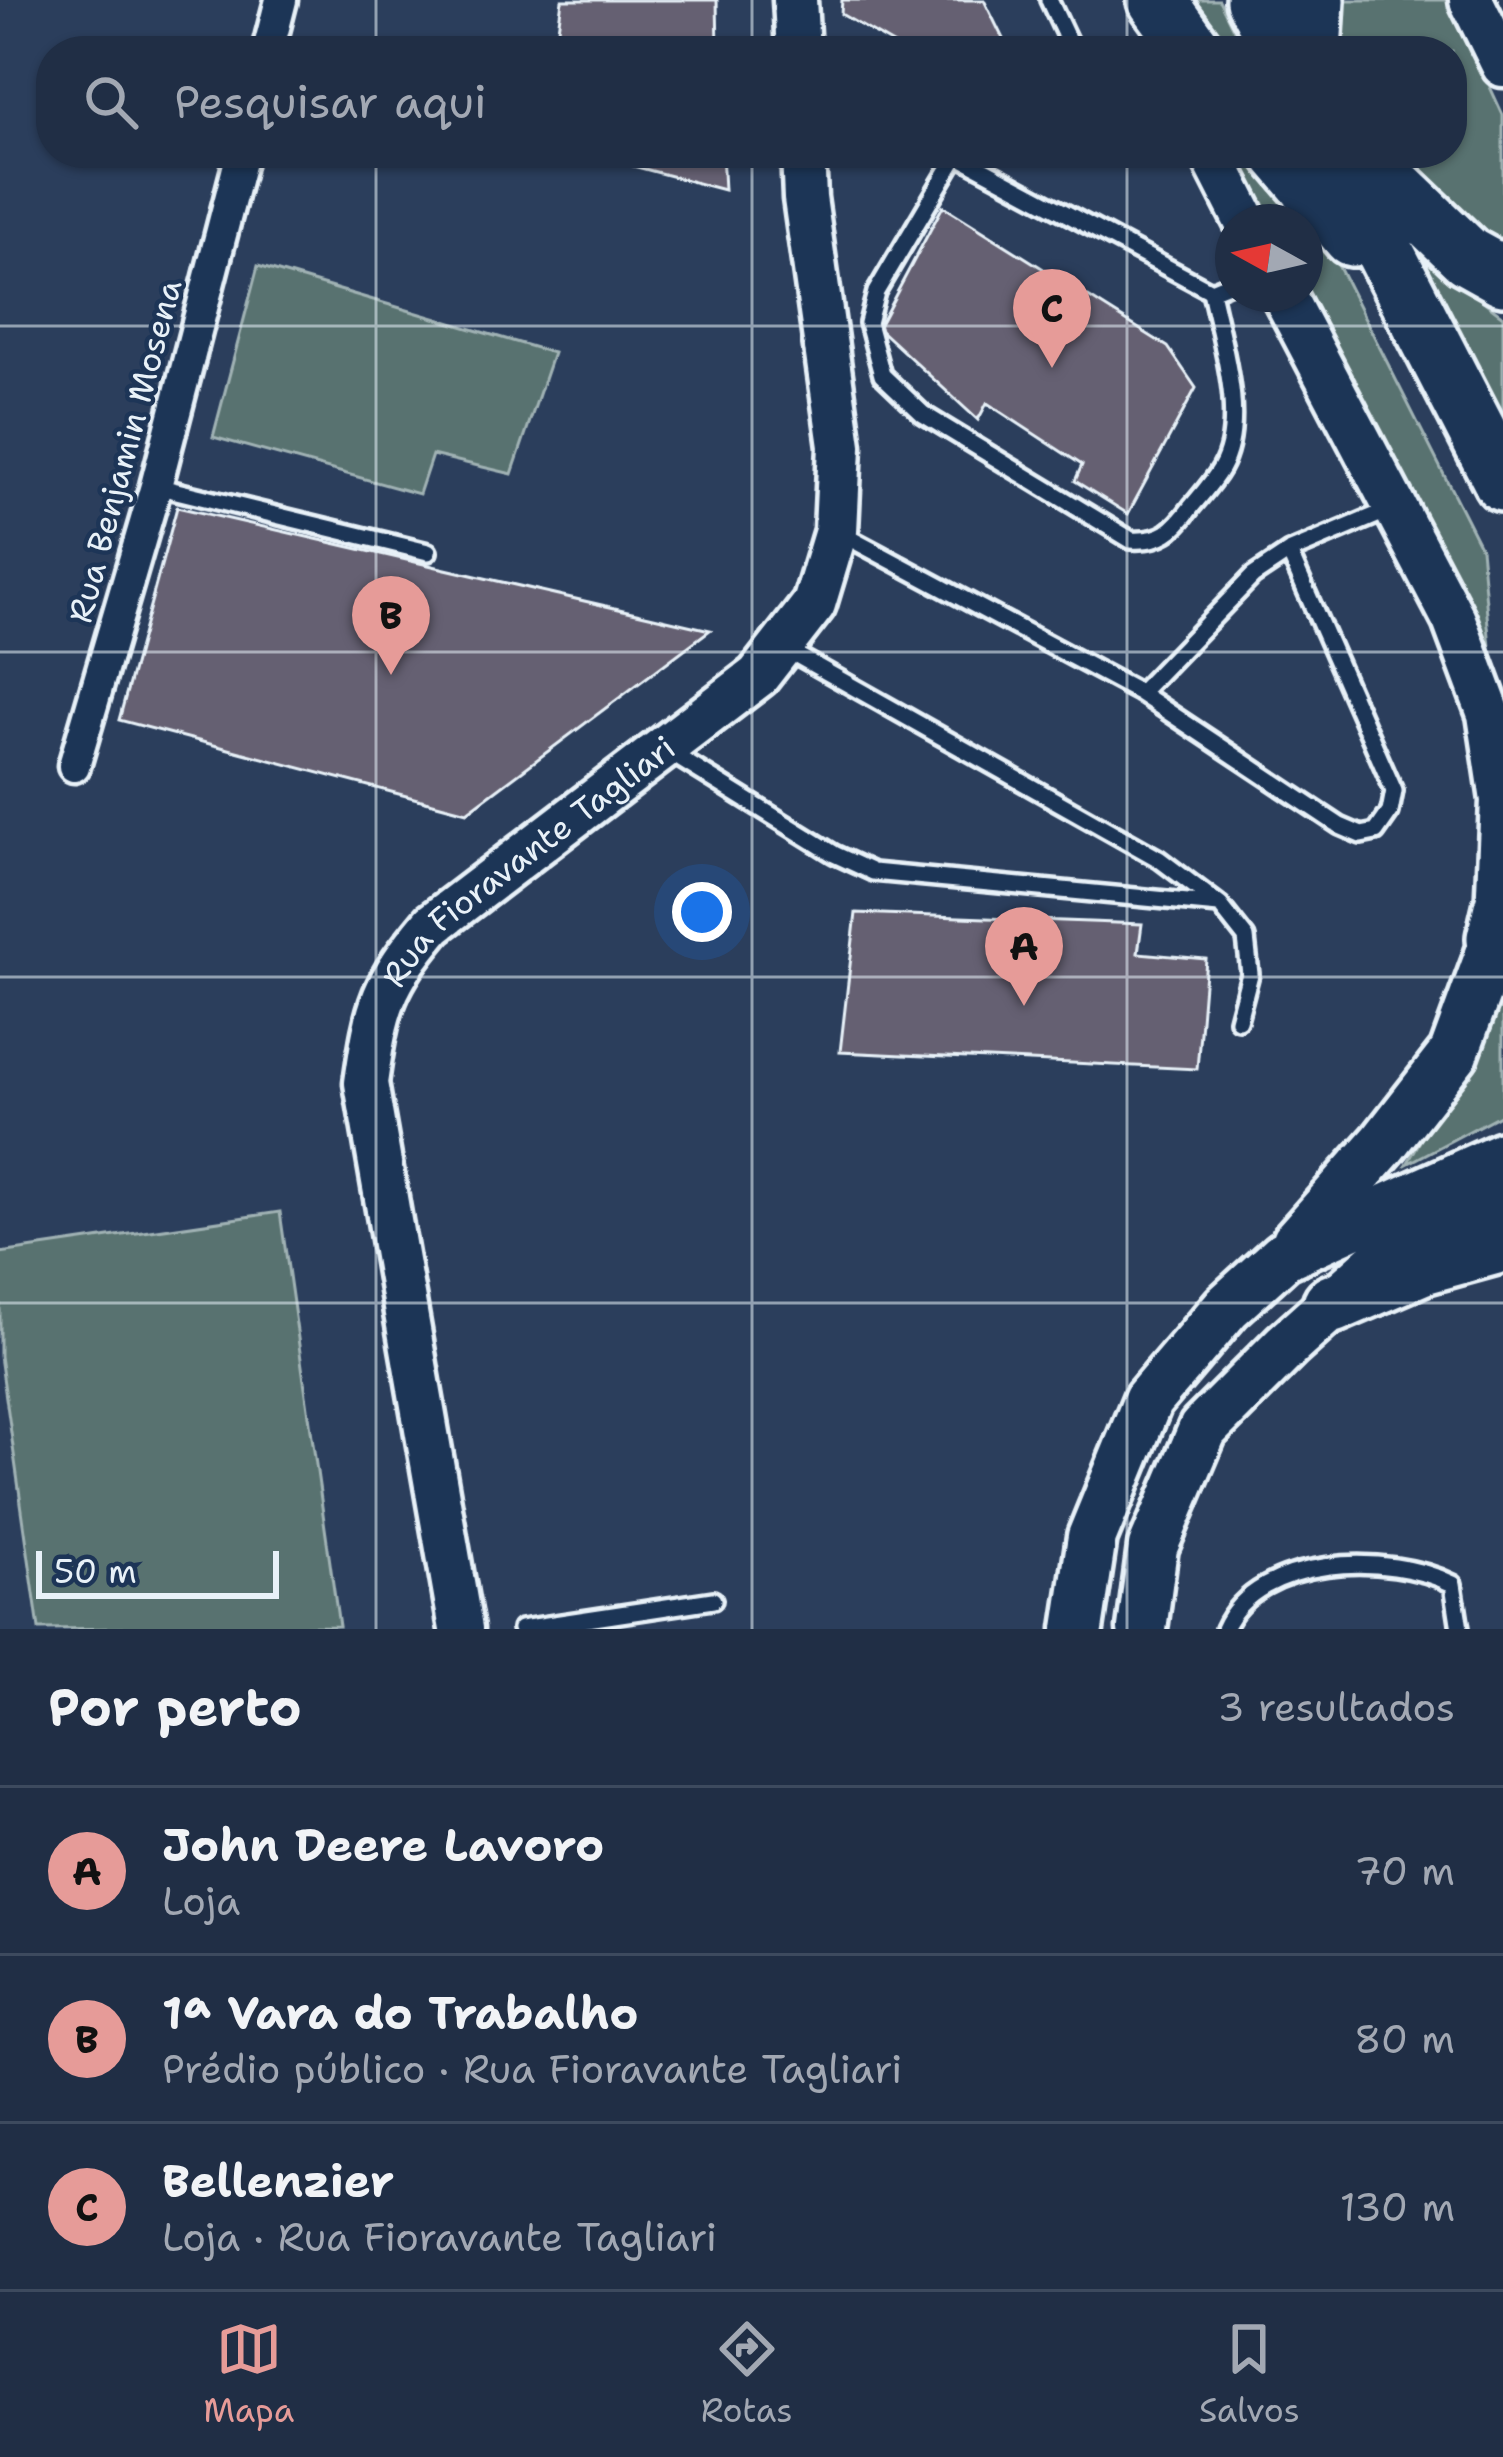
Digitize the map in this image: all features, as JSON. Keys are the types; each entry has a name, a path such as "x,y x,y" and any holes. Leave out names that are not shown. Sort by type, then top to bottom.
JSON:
{"highway":[{"path":"1157,0 1183,36"},
{"path":"1255,0 1274,36"},
{"path":"1313,36 1315,0"},
{"path":"1294,168 1415,312"},
{"path":"1342,168 1503,482"},
{"path":"1376,168 1467,256 1503,276"},
{"path":"1332,1304 1423,1265 1503,1243"}],"main road":[{"path":"1078,1629 1092,1537 1148,1400 1227,1307 1283,1256 1383,1144 1454,1053 1499,923"},
{"path":"1283,1256 1503,1156"},
{"path":"1142,1629 1153,1547 1203,1429 1373,1267 1434,1231 1503,1199"}],"street":[{"path":"272,36 281,0"},
{"path":"795,0 797,36"},
{"path":"1133,0 1151,36"},
{"path":"1471,0 1503,65"},
{"name":"Rua Benjamin Mosena","path":"74,766 156,486 238,168"},
{"name":"Rua Fioravante Tagliari","path":"461,1629 366,1082 375,1016 397,967 433,924 758,676 814,604 836,531 840,446 803,168"},
{"path":"1219,168 1237,204"},
{"path":"1291,312 1454,620 1489,714 1502,800 1499,923"}],"lane":[{"path":"1049,0 1066,36"},
{"path":"947,168 876,292 868,323 882,375 923,414 1130,540 1154,541 1175,529 1223,465 1231,434 1232,392 1211,290"},
{"path":"981,168 1211,290"},
{"path":"1211,290 1215,288"},
{"path":"156,486 428,552"},
{"path":"1140,692 1253,576 1289,553 1394,508"},
{"path":"836,531 1140,692 1340,826 1361,835 1376,832 1390,812 1394,791 1289,553"},
{"path":"782,646 1159,859 1220,905 1246,938 1250,974 1238,1020"},
{"path":"664,748 834,854 873,872 1220,905"},
{"path":"1224,1629 1229,1617 1258,1587 1310,1566 1423,1569 1453,1584 1460,1629"},
{"path":"521,1629 713,1600"}],"green space":[{"path":"1181,0 1219,0 1237,36 1210,36"},
{"path":"1335,0 1450,0 1467,36 1339,36"},
{"path":"1467,37 1503,115 1503,252 1416,168 1467,168"},
{"path":"1241,168 1262,168 1291,204 1259,204"},
{"path":"1406,243 1503,316 1503,422"},
{"path":"1323,245 1337,263 1481,548 1491,658 1314,312 1323,312"},
{"path":"258,266 553,353 512,474 432,455 419,494 213,437"},
{"path":"1503,995 1503,1113 1407,1164"},
{"path":"280,1212 339,1626 39,1629 0,1356 0,1253"}],"building":[{"path":"562,0 717,0 718,36 557,36"},
{"path":"842,0 984,0 1002,36 879,36 841,14"},
{"path":"641,168 723,168 724,190"},
{"path":"943,206 1168,347 1196,388 1128,514 1075,481 1082,465 987,403 978,420 878,328"},
{"path":"177,507 710,630 467,812 119,720"},
{"path":"856,913 1142,924 1138,953 1206,959 1197,1069 840,1052"}],"place":[{"name":"Bellenzier","path":"1052,368"},
{"name":"1ª Vara do Trabalho","path":"391,675"},
{"name":"John Deere Lavoro","path":"1024,1006"}]}
